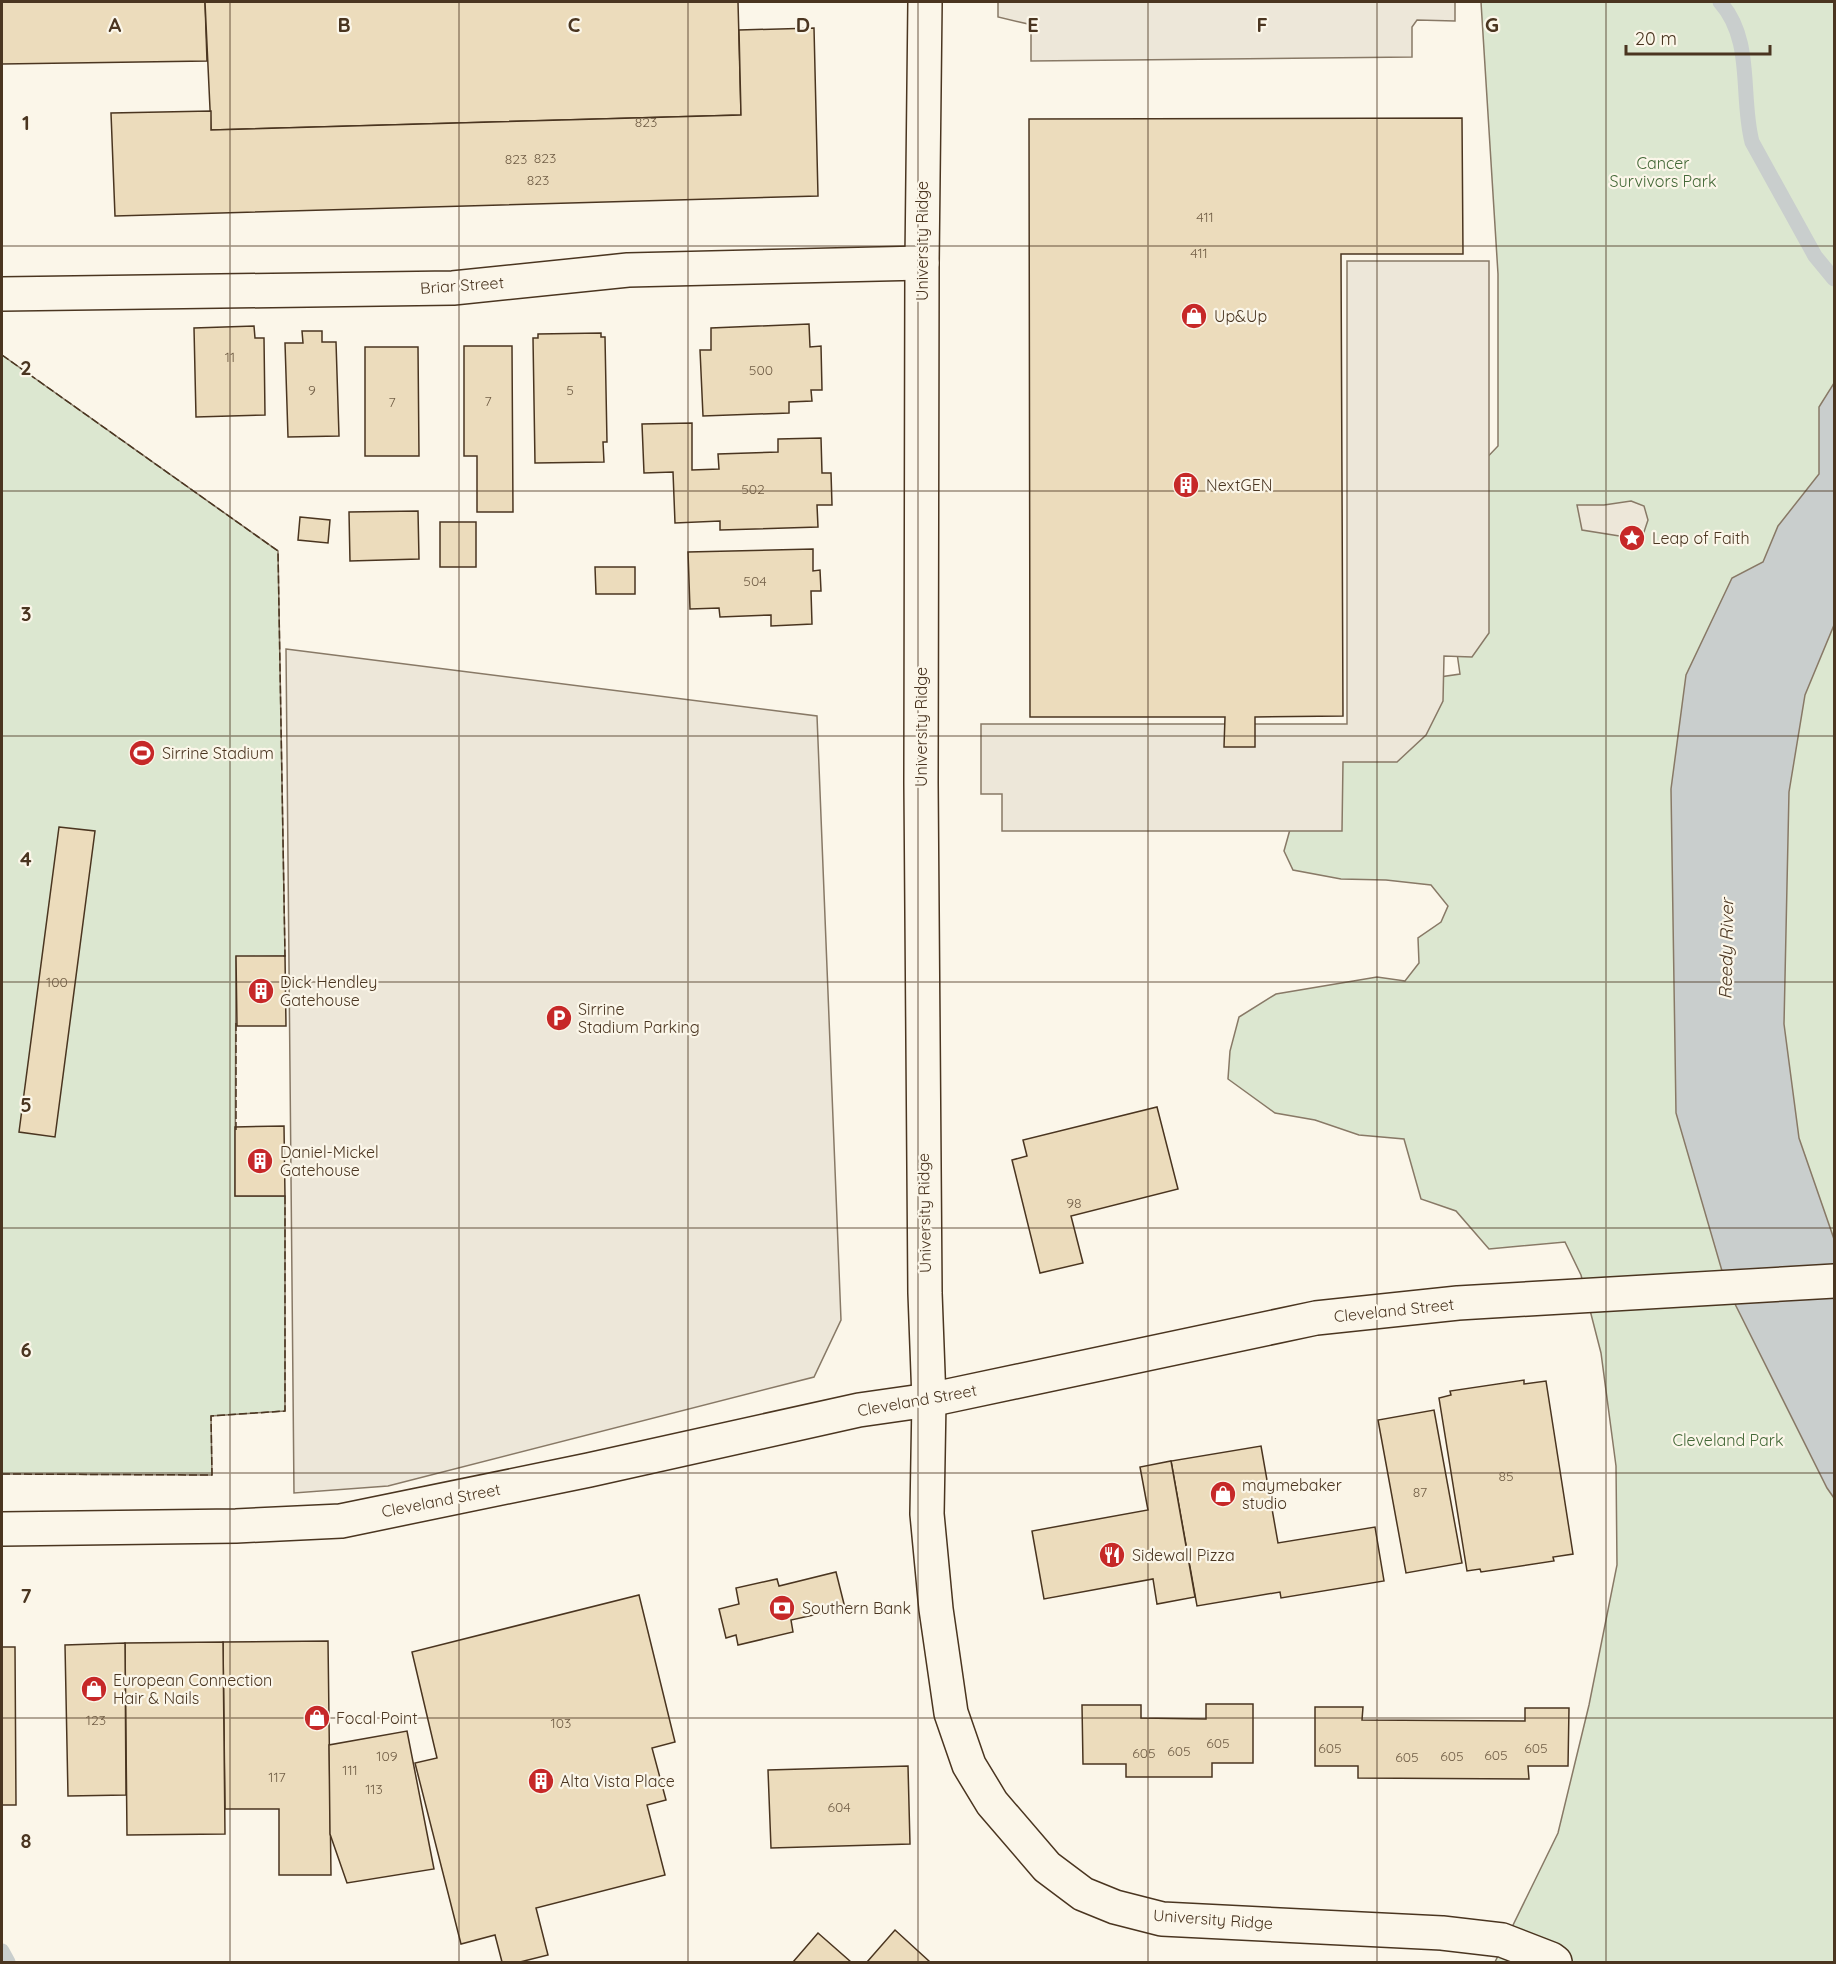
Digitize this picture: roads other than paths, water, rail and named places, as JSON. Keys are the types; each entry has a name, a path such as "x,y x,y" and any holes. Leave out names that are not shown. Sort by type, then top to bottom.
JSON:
{"street":[{"name":"University Ridge","path":"925,2 921,827 925,1293 929,1400 927,1514 936,1609 951,1713 969,1766 992,1803 1047,1867 1083,1894 1115,1907 1162,1918 1442,1933 1502,1940 1554,1962"},
{"name":"Briar Street","path":"2,294 453,288 628,270 922,263"},
{"name":"Cleveland Street","path":"2,1529 236,1526 341,1521 589,1470 859,1410 929,1400 1316,1318 1458,1303 1834,1281"}],"water":[{"name":"Reedy River","path":"1834,383 1834,625 1805,695 1789,792 1784,1024 1799,1138 1834,1239 1834,1498 1727,1288 1676,1113 1671,789 1686,675 1732,578 1763,562 1778,526 1819,474 1819,407"}],"waterway":[{"path":"1720,2 1731,17 1738,33 1752,142 1815,256 1834,279"},
{"path":"2,1951 8,1962"}],"place":[{"name":"Up&Up","path":"1194,316"},
{"name":"NextGEN","path":"1186,485"},
{"name":"Leap of Faith","path":"1632,538"},
{"name":"Sirrine Stadium","path":"142,753"},
{"name":"Dick Hendley Gatehouse","path":"261,991"},
{"name":"Sirrine Stadium Parking","path":"559,1018"},
{"name":"Daniel-Mickel Gatehouse","path":"260,1161"},
{"name":"maymebaker studio","path":"1223,1494"},
{"name":"Sidewall Pizza","path":"1112,1555"},
{"name":"Southern Bank","path":"782,1608"},
{"name":"European Connection Hair & Nails","path":"94,1689"},
{"name":"Focal Point","path":"317,1718"},
{"name":"Alta Vista Place","path":"541,1781"}],"park label":[{"name":"Cancer Survivors Park","path":"1663,172"},
{"name":"Cleveland Park","path":"1728,1440"}]}
